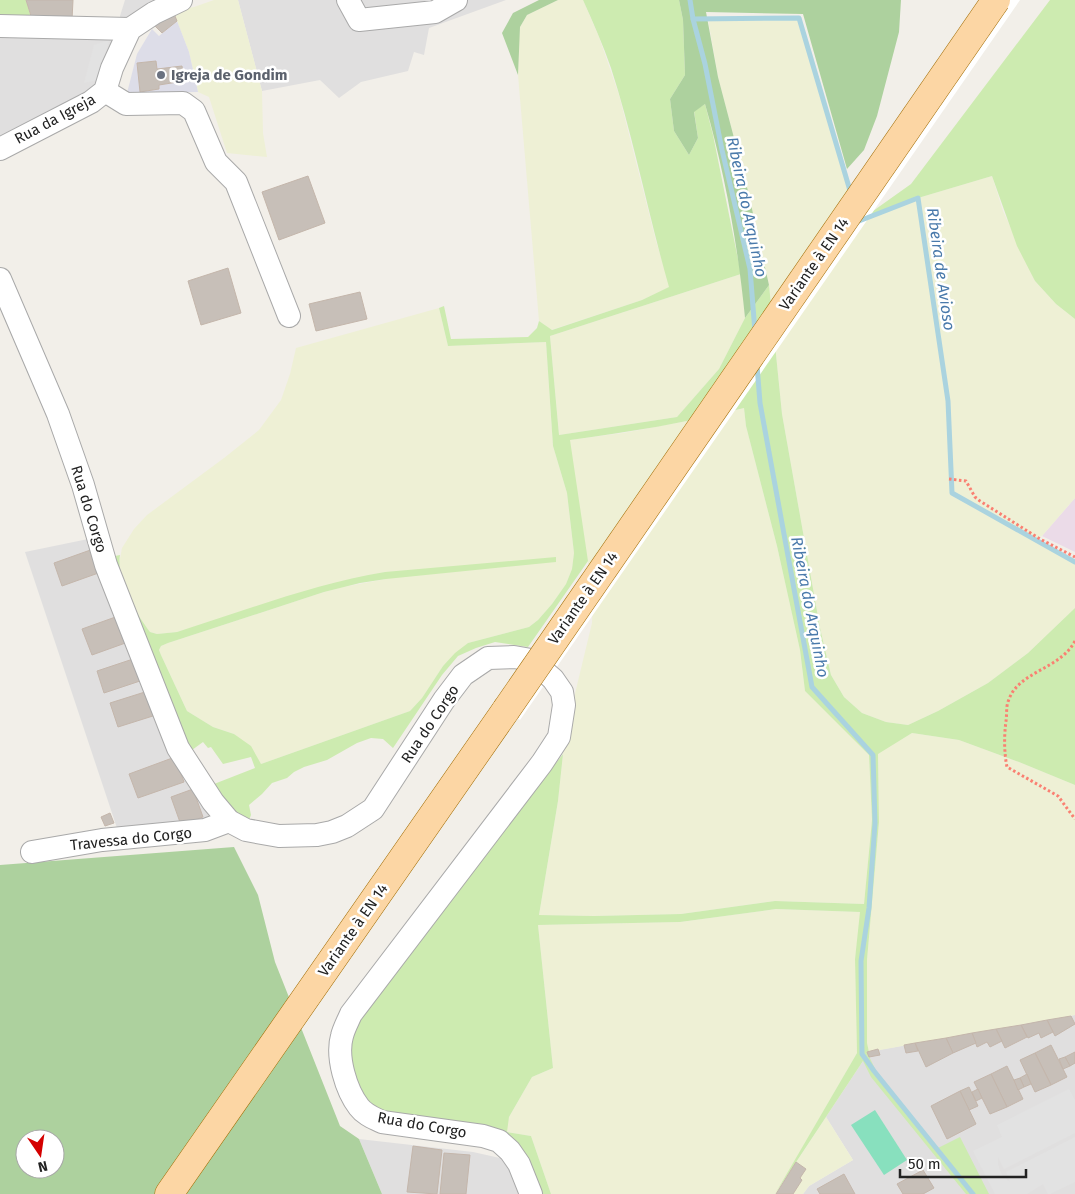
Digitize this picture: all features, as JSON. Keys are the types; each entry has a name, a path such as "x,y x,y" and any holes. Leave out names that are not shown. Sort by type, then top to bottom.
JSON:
{"main road":[{"name":"Variante à EN 14","path":"169,1194 996,0"}],"street":[{"path":"0,26 130,29 154,13 181,0"},
{"path":"348,0 359,20 435,12 456,0"},
{"name":"Rua da Igreja","path":"0,149 91,102 105,91 112,68 130,29"},
{"path":"105,91 126,104 183,103 194,111 216,162 236,182 289,316"},
{"name":"Rua do Corgo","path":"0,278 58,414 83,485 106,566 178,748 213,802 229,821 246,830 279,836 318,835 347,826 373,809 462,675 488,658 514,657 531,660 553,680 562,692 564,705 559,737 536,771 351,1014 341,1037 340,1055 350,1092 367,1115 382,1122 483,1136 499,1141 510,1151 519,1164 530,1194"},
{"name":"Travessa do Corgo","path":"32,852 102,840 205,830 229,821"}],"path":[{"path":"951,479 966,480 975,497 980,501 1075,558"},
{"path":"1075,641 1070,650 1058,660 1026,678 1015,687 1008,702 1005,733 1005,759 1007,767 1058,796 1075,819"}],"shaded area":[{"path":"125,0 176,0 122,27 120,16"},
{"path":"238,0 506,0 429,28 424,55 414,52 408,71 361,82 339,98 320,80 262,91"},
{"path":"177,21 189,52 198,92 127,93 137,54 152,29 159,36","holes":["156,61 157,69 182,66 184,81 159,85 159,89 140,92 137,63"]},
{"path":"125,32 101,88 0,150 0,34"},
{"path":"109,40 99,80 84,83 94,45"},
{"path":"1075,498 1075,552 1042,536"},
{"path":"93,538 209,815 200,825 118,831 25,552"},
{"path":"1075,1015 1075,1194 803,1194 809,1186 853,1160 826,1117 867,1052"},
{"path":"1069,1089 1075,1100 1075,1133 1004,1169 998,1157 998,1164 1002,1175 1010,1182 1006,1172 1075,1137 1075,1182 1050,1194 1048,1194 1043,1184 1027,1194 995,1194 973,1151 1002,1137 997,1125"},
{"path":"359,1139 473,1152 513,1161 523,1194 382,1194"}],"green space":[{"path":"0,0 26,0 31,17 0,20"},
{"path":"214,0 238,0 262,91 263,133 267,157 227,153 209,97 198,92 189,52 173,11 194,7"},
{"path":"539,0 558,0 527,15 520,27 518,75 502,33 513,13"},
{"path":"558,0 583,0 599,37 619,95 656,241 670,287 642,300 551,330 539,321 518,75 520,27 527,15"},
{"path":"583,0 679,0 683,20 685,75 670,99 674,131 689,155 698,138 694,111 705,104 741,274 550,336 559,435 677,417 719,369 745,318 769,285 782,414 820,628 831,675 844,697 862,713 886,722 908,725 938,711 988,683 1028,653 1075,608 1075,785 959,740 912,733 878,754 879,822 867,960 867,1043 869,1052 867,1052 877,1073 938,1148 960,1137 989,1194 966,1194 871,1077 863,1061 775,1194 857,1053 855,959 860,912 776,909 680,922 538,925 553,1068 532,1077 509,1117 507,1132 531,1136 551,1194 538,1194 521,1153 508,1140 497,1135 405,1121 380,1115 363,1104 356,1094 350,1078 347,1056 349,1040 362,1011 563,754 558,801 539,915 681,914 775,901 864,904 872,820 869,755 805,691 800,650 777,546 746,426 744,408 657,427 570,440 588,561 528,647 495,642 458,656 442,675 393,748 383,739 371,738 357,743 327,760 304,767 287,778 272,783 249,805 251,815 249,820 223,804 219,800 213,786 255,768 251,757 223,764 211,747 208,748 203,742 192,750 176,721 149,649 146,647 113,566 110,557 120,555 121,574 128,595 150,632 157,634 177,632 306,590 359,577 385,572 556,557 556,562 360,583 324,592 161,646 159,650 187,711 213,727 234,734 251,746 261,764 410,711 422,698 443,666 468,643 529,627 552,604 566,584 572,569 574,553 567,493 553,446 546,342 448,346 439,308 444,306 451,339 528,337 537,328 539,321 552,330 642,300 669,287 611,68"},
{"path":"679,0 901,0 899,32 877,116 864,150 847,169 803,14 706,12 718,77 748,191 769,285 745,318 730,210 719,156 705,104 694,112 698,138 689,155 674,131 670,99 685,75 683,20"},
{"path":"1050,0 1075,0 1075,319 1056,304 1035,281 1017,246 992,176 918,198 859,221 911,184"},
{"path":"799,18 859,221 918,198 992,176 1003,211 1035,281 1056,304 1075,319 1075,498 1042,536 1036,539 1075,562 1075,608 1028,653 988,683 938,711 908,725 886,722 862,713 844,697 831,675 820,628 782,414 769,285 748,191 718,77 708,19"},
{"path":"741,274 745,318 719,369 677,417 559,435 550,336"},
{"path":"439,308 448,346 546,342 553,446 567,493 574,553 572,569 566,584 538,620 529,627 468,643 443,666 422,698 410,711 261,764 234,734 213,727 187,711 159,650 161,646 324,592 386,579 385,572 177,632 157,634 150,632 146,628 133,605 119,564 122,548 134,529 147,515 259,430 281,400 296,348"},
{"path":"744,408 746,426 777,546 800,650 805,691 869,755 872,820 864,904 775,901 681,914 539,915 558,801 565,735 592,623 593,596 569,440 623,433 714,416"},
{"path":"912,733 959,740 1075,785 1075,1015 869,1052 867,1043 867,960 879,822 878,753"},
{"path":"234,847 258,895 275,962 340,1126 359,1139 382,1194 0,1194 0,865"},
{"path":"776,909 861,912 855,959 857,1053 778,1190 826,1117 853,1160 809,1186 803,1194 551,1194 531,1136 506,1132 509,1117 532,1077 553,1068 538,925 680,922"},
{"path":"875,1110 907,1160 884,1175 851,1125"}],"pier":[{"path":"982,0 1020,0 520,720 496,703"}],"building":[{"path":"26,0 73,0 72,20 32,19"},
{"path":"173,11 177,21 162,33 155,26"},
{"name":"Igreja de Gondim","path":"156,61 157,69 182,66 184,81 159,85 159,89 140,92 137,63"},
{"path":"308,176 325,223 279,240 262,192"},
{"path":"228,268 241,313 201,325 188,281"},
{"path":"360,292 367,319 316,331 309,304"},
{"path":"96,548 104,571 62,586 54,563"},
{"path":"121,615 131,641 92,655 82,629"},
{"path":"136,658 143,680 104,693 97,671"},
{"path":"148,691 156,715 118,727 110,703"},
{"path":"175,757 184,782 138,798 129,774"},
{"path":"193,789 203,817 181,825 171,797"},
{"path":"110,813 114,823 105,826 101,817"},
{"path":"1071,1016 1075,1024 1055,1036 1047,1020"},
{"path":"1047,1020 1053,1032 1041,1038 1039,1033 1028,1038 1021,1025"},
{"path":"1021,1025 1027,1037 1005,1048 996,1029"},
{"path":"996,1029 1002,1041 990,1047 987,1042 977,1047 972,1033"},
{"path":"972,1033 976,1043 953,1053 946,1038"},
{"path":"946,1038 953,1053 926,1067 915,1043"},
{"path":"915,1043 918,1051 906,1053 904,1045"},
{"path":"1051,1045 1067,1077 1051,1085 1035,1053"},
{"path":"878,1049 880,1055 869,1057 867,1052"},
{"path":"1075,1052 1075,1063 1070,1066 1065,1057"},
{"path":"1035,1053 1051,1085 1035,1092 1020,1060"},
{"path":"1065,1057 1070,1066 1063,1069 1059,1059"},
{"path":"1007,1066 1023,1099 1007,1107 991,1074"},
{"path":"991,1074 1007,1107 990,1114 974,1082"},
{"path":"1027,1074 1031,1084 1024,1087 1020,1078"},
{"path":"1020,1078 1024,1087 1018,1090 1014,1080"},
{"path":"969,1087 978,1106 969,1110 960,1091"},
{"path":"978,1089 982,1098 976,1101 972,1092"},
{"path":"960,1091 976,1124 947,1139 931,1106"},
{"path":"413,1146 442,1150 437,1194 407,1192"},
{"path":"444,1153 470,1155 466,1194 440,1194"},
{"path":"796,1162 806,1169 800,1178 802,1180 793,1194 776,1194"},
{"path":"923,1170 934,1188 923,1194 903,1194 897,1184"},
{"path":"844,1174 855,1194 820,1194 817,1189"}],"waterway":[{"name":"Ribeira do Arquinho","path":"690,0 750,269 755,332"},
{"name":"Ribeira de Avioso","path":"693,19 799,18 851,194"},
{"name":"Ribeira de Avioso","path":"858,216 859,221 918,198 948,401 952,493 1075,562"},
{"name":"Ribeira do Arquinho","path":"757,365 760,403 812,687 873,755 875,823 869,908 861,961 862,1054 973,1194"}],"place":[{"name":"Igreja de Gondim","path":"161,75"}]}
